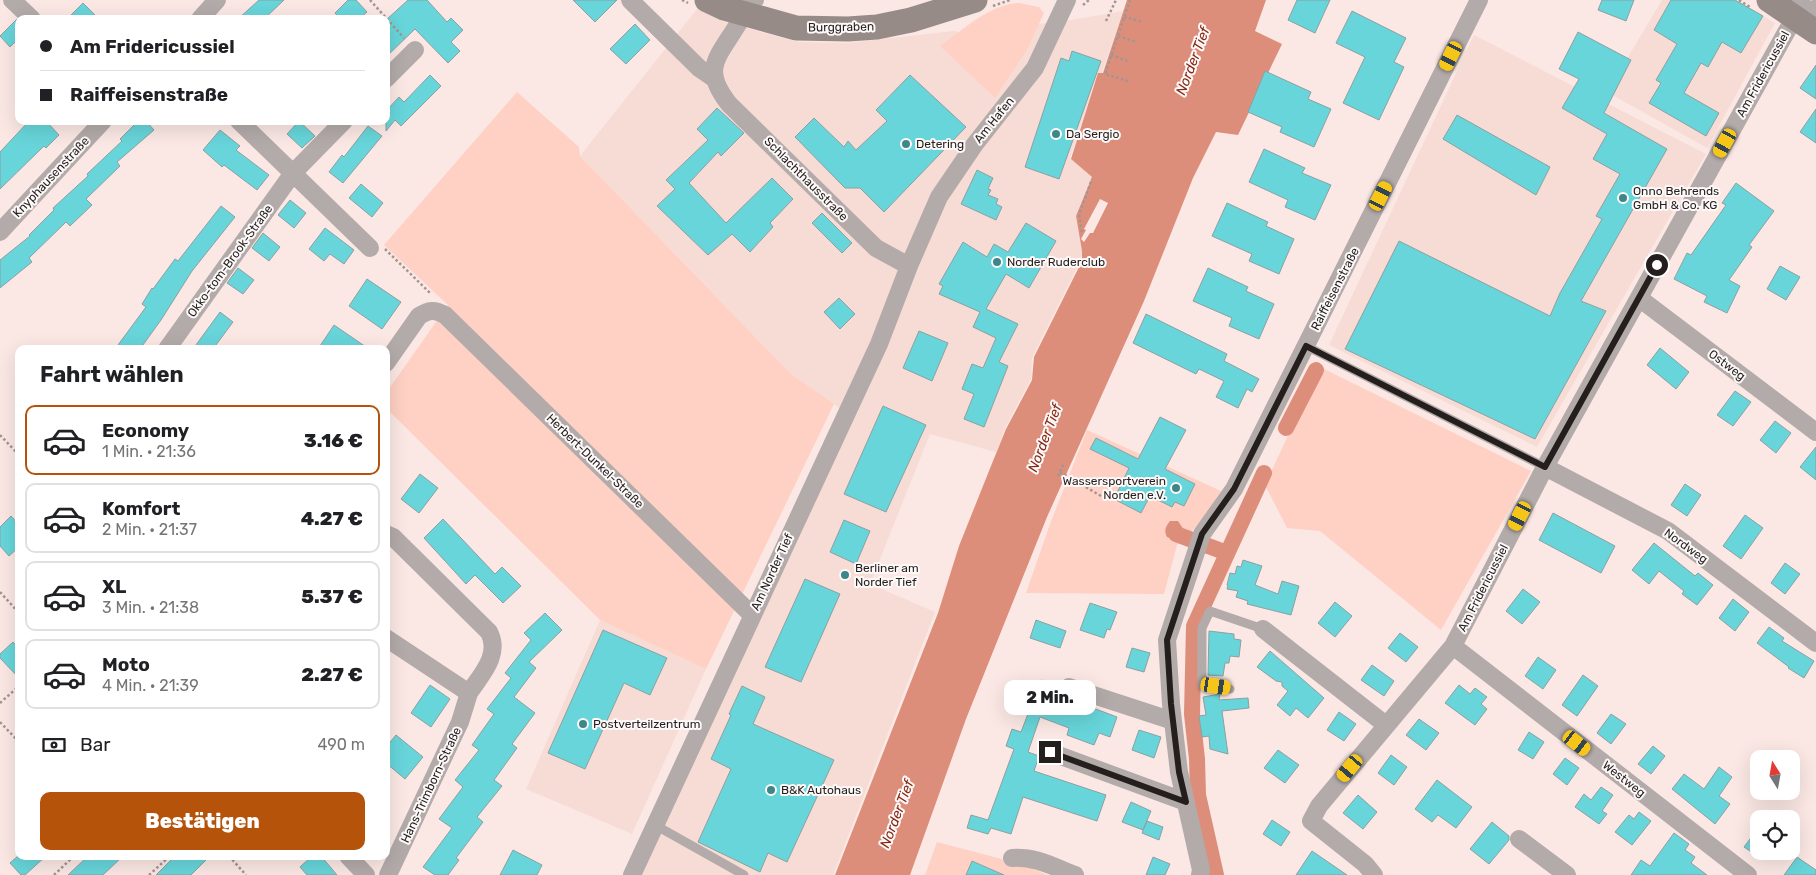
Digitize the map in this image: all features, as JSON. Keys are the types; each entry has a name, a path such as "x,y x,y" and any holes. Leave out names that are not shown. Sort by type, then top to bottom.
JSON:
{"main road":[{"name":"Burggraben","path":"707,0 724,8 749,7 796,28 848,29 877,27 911,20 975,0"},
{"path":"1762,5 1807,15"}],"street":[{"path":"12,0 28,15"},
{"path":"204,15 217,0"},
{"name":"Schlachthausstraße","path":"630,0 699,68 715,79 720,92 729,104 876,248 909,266"},
{"name":"Am Hafen","path":"909,266 939,197 975,144 1035,68 1067,0"},
{"name":"Raiffeisenstraße","path":"1200,875 1201,870 1179,772 1167,640 1195,551 1202,534 1234,489 1479,0"},
{"path":"715,79 714,66 717,56 749,7"},
{"name":"Am Fridericussiel","path":"1374,875 1365,864 1311,821 1319,806 1454,646 1545,467 1788,30 1807,15"},
{"path":"390,75 415,50"},
{"name":"Knyphausenstraße","path":"0,232 99,125"},
{"path":"243,125 370,248"},
{"name":"Okko-tom-Brook-Straße","path":"170,345 293,173 340,125"},
{"name":"Am Norder Tief","path":"632,875 879,344 909,266"},
{"name":"Ostweg","path":"1639,298 1816,432"},
{"path":"390,357 419,316 427,311 436,310"},
{"name":"Herbert-Dunkel-Straße","path":"436,310 445,315 752,615"},
{"name":"Nordweg","path":"1545,467 1668,531 1816,643"},
{"name":"Hans-Trimborn-Straße","path":"388,875 460,722 469,693 493,654 493,640 489,632 390,536"},
{"path":"1264,629 1386,725"},
{"path":"390,641 469,693"},
{"name":"Westweg","path":"1454,646 1748,875"},
{"path":"1069,687 1173,721"},
{"path":"1050,752 1186,802"},
{"path":"1519,839 1567,875"},
{"path":"1012,858 1032,858 1075,875"},
{"path":"352,860 366,875"}],"lane":[{"path":"1306,346 1545,467"},
{"path":"1230,689 1202,684 1202,628 1210,611 1264,629"},
{"path":"655,824 744,875"}],"path":[{"path":"370,0 384,15"},
{"path":"1106,21 1116,0"},
{"path":"1128,81 1105,74 1130,0"},
{"path":"1739,0 1762,5"},
{"path":"1124,17 1143,22"},
{"path":"390,22 415,50"},
{"path":"1118,36 1136,42"},
{"path":"1111,55 1130,62"},
{"path":"1082,232 1079,216 1092,179"},
{"path":"1084,186 1089,187"},
{"path":"370,248 382,247 431,294 436,310"},
{"path":"0,435 15,451"},
{"path":"1058,476 1064,463"},
{"path":"1060,472 1101,496"},
{"path":"0,592 15,609"},
{"path":"0,703 15,690"},
{"path":"0,722 15,738"},
{"path":"54,875 70,860"},
{"path":"149,875 166,860"},
{"path":"232,860 244,874"}],"shaded area":[{"path":"1662,0 1735,0 1775,23 1707,148 1607,92"},
{"path":"1019,3 1039,7 1044,13 1028,48 995,98 940,46 987,13 997,8"},
{"path":"697,9 725,22 798,42 849,43 953,31 965,33 1071,20 1123,11 1102,73 1098,73 1070,158 1092,177 1076,216 1082,251 1081,260 1032,358 1031,379 1005,428 996,452 930,434 870,584 935,612 833,875 640,875 852,417 790,373 580,156"},
{"path":"1474,35 1706,154 1537,447 1329,345"},
{"path":"517,92 579,147 580,156 790,373 834,404 706,669 600,620 390,412 390,387 448,305 384,245"},
{"path":"1320,367 1531,471 1441,630 1320,531 1287,528 1265,485"},
{"path":"1087,430 1221,491 1203,520 1177,545 1164,594 1026,593 1050,524"},
{"path":"600,620 706,669 632,834 526,789"},
{"path":"937,842 1025,865 1047,875 925,875"}],"water":[{"name":"Norder Tief","path":"1127,0 1266,0 1255,31 1282,44 1238,135 1216,132 1193,178 1144,301 1047,517 966,719 910,875 835,875 938,613 959,546 1006,429 1032,380 1034,357 1082,261 1076,216 1092,177 1071,159 1098,73 1103,73"},
{"path":"1170,521 1178,521 1184,530 1184,539 1178,541 1167,537 1166,529"}],"pier":[{"path":"1100,199 1108,203 1093,233 1090,233 1084,242 1081,239 1086,230 1084,229"}],"building":[{"path":"259,0 284,0 268,15 242,15"},
{"path":"348,0 356,0 367,12 364,15 337,15 335,13"},
{"path":"408,0 427,0 447,22 451,18 463,30 451,42 460,51 448,63 415,29 390,53 390,16"},
{"path":"573,0 617,0 595,22"},
{"path":"1297,0 1330,0 1315,33 1288,20"},
{"path":"1602,0 1634,0 1626,21 1598,10"},
{"path":"1671,0 1735,0 1763,16 1741,53 1722,42 1708,67 1701,63 1684,93 1719,113 1706,136 1649,103 1661,83 1656,80 1677,44 1654,30"},
{"path":"83,3 95,15 71,15"},
{"path":"1352,11 1406,38 1394,62 1404,67 1379,120 1343,103 1365,57 1336,43"},
{"path":"15,21 15,42 10,47 0,36"},
{"path":"635,24 650,40 626,64 610,49"},
{"path":"1578,32 1631,60 1604,113 1667,149 1581,301 1606,311 1535,439 1345,349 1399,241 1550,316 1560,293 1602,219 1596,216 1620,174 1593,159 1607,134 1562,108 1579,79 1559,69"},
{"name":"Da Sergio","path":"1072,51 1101,61 1059,179 1025,167 1061,58 1069,61"},
{"path":"1816,65 1816,99 1800,88"},
{"path":"1265,71 1311,92 1308,99 1331,109 1314,147 1280,132 1282,127 1248,112"},
{"path":"430,75 441,86 401,126 395,120 386,131 386,125 390,125 390,107 399,97 404,102"},
{"name":"Detering","path":"910,75 966,127 884,212 860,188 845,188 795,137 814,118 844,147 848,141 856,150 887,121 876,110"},
{"path":"717,108 744,133 721,156 718,152 689,183 726,223 772,178 793,199 770,223 773,227 750,252 732,234 708,255 657,206 675,189 666,180 708,140 697,129"},
{"path":"1816,109 1816,143 1800,132"},
{"path":"1457,115 1550,167 1536,195 1443,139"},
{"path":"25,125 50,125 59,135 46,148 44,146 0,189 0,152"},
{"path":"134,125 150,125 154,130 117,162 120,166 86,199 92,205 70,226 66,222 29,258 32,262 0,288 0,260 30,236 54,210 53,208 122,141 120,139"},
{"path":"295,125 303,125 315,136 302,148 287,134"},
{"path":"368,126 382,136 343,183 329,172 342,155 344,157"},
{"path":"220,130 240,146 236,150 269,175 257,190 224,165 222,167 203,150"},
{"path":"1264,149 1305,168 1302,173 1331,185 1315,220 1285,207 1288,200 1249,182"},
{"name":"Norder Ruderclub","path":"977,170 993,178 988,189 991,190 988,195 998,199 996,204 1002,207 996,220 961,204"},
{"path":"1736,183 1774,211 1749,245 1752,247 1729,280 1740,286 1727,313 1704,302 1707,296 1674,279 1687,253 1691,255 1726,205 1722,203"},
{"path":"361,184 383,203 372,217 349,198"},
{"path":"290,200 306,213 294,228 278,215"},
{"path":"1227,203 1268,222 1266,226 1294,239 1279,274 1249,261 1252,254 1212,236"},
{"path":"221,206 235,217 192,271 143,345 118,345 146,307 142,304 152,288 175,259 178,261"},
{"path":"822,213 852,243 842,253 812,223"},
{"path":"1026,223 1056,241 1029,288 1006,274 986,309 1018,324 999,362 1008,366 984,427 964,419 974,394 962,389 972,364 983,368 996,338 973,327 980,312 939,294 943,286 939,284 963,242 987,257 994,244 1008,252"},
{"path":"325,228 354,250 344,264 330,254 324,261 309,249"},
{"path":"263,233 280,247 269,261 252,248"},
{"path":"1780,266 1800,277 1786,300 1767,289"},
{"path":"238,268 254,280 243,294 227,283"},
{"path":"1208,268 1248,287 1246,291 1274,304 1259,339 1229,326 1232,318 1193,301"},
{"path":"367,279 401,302 382,329 349,306"},
{"path":"839,298 855,314 840,329 824,312"},
{"path":"220,312 233,322 216,345 196,345"},
{"path":"1146,314 1227,354 1224,361 1259,379 1252,392 1247,389 1238,408 1216,397 1224,381 1199,369 1196,374 1133,343"},
{"path":"334,325 363,345 321,345"},
{"path":"919,331 948,343 932,381 903,368"},
{"path":"1660,348 1689,372 1676,389 1647,365"},
{"path":"1735,391 1751,402 1733,426 1717,415"},
{"path":"883,406 926,425 886,512 844,494"},
{"path":"1160,417 1186,430 1165,469 1195,484 1184,506 1175,502 1172,507 1150,496 1141,513 1114,499 1129,468 1090,449 1096,438 1138,459"},
{"path":"1775,421 1791,433 1776,453 1760,440"},
{"path":"1816,447 1816,480 1800,467"},
{"path":"420,474 438,488 419,513 401,499"},
{"path":"1685,484 1701,495 1687,516 1671,505"},
{"path":"1553,513 1615,546 1601,573 1539,540"},
{"path":"1745,515 1763,528 1741,559 1723,546"},
{"path":"11,516 15,520 15,551 9,556 0,546 0,527"},
{"path":"443,519 495,574 502,567 521,586 503,603 475,575 466,584 424,538"},
{"path":"844,520 870,531 856,564 830,552"},
{"path":"1654,543 1695,576 1698,573 1713,585 1697,605 1682,594 1684,591 1659,571 1649,584 1632,570"},
{"path":"1243,560 1262,566 1255,585 1278,594 1282,581 1299,586 1291,615 1247,604 1248,601 1236,597 1238,591 1227,589 1230,573 1235,574 1237,566 1241,567"},
{"path":"1785,563 1800,574 1785,594 1771,583"},
{"path":"805,579 840,594 801,682 765,667"},
{"path":"1523,589 1540,602 1522,624 1506,611"},
{"path":"1733,599 1749,612 1735,631 1719,618"},
{"path":"1335,602 1352,616 1335,637 1318,623"},
{"path":"1090,603 1117,612 1110,630 1107,629 1104,638 1080,630"},
{"path":"545,613 562,630 529,662 536,668 514,697 535,713 512,744 517,748 494,780 502,786 477,817 483,822 456,858 459,860 448,875 435,875 423,867 452,828 439,819 463,787 455,780 479,750 472,745 494,714 487,709 511,678 505,673 531,640 524,633"},
{"path":"1036,620 1066,631 1060,648 1030,638"},
{"path":"1769,627 1784,638 1782,641 1814,661 1804,678 1788,668 1757,643"},
{"name":"Postverteilzentrum","path":"603,630 667,658 650,695 624,683 585,769 548,753"},
{"path":"1209,631 1234,634 1234,639 1241,640 1239,657 1230,656 1229,663 1225,663 1223,676 1208,675"},
{"path":"1400,633 1418,647 1406,662 1388,648"},
{"path":"13,642 15,644 15,674 0,658 0,654"},
{"path":"1132,648 1150,653 1144,672 1126,667"},
{"path":"1270,651 1324,698 1308,718 1296,708 1290,716 1277,705 1288,691 1282,686 1282,682 1276,681 1257,667"},
{"path":"1538,657 1556,670 1543,689 1525,676"},
{"path":"1372,665 1394,681 1384,696 1361,680"},
{"path":"1583,675 1598,686 1577,716 1562,705"},
{"path":"1041,680 1059,687 1064,697 1117,717 1110,737 1099,733 1094,745 1067,735 1069,728 1040,717 1028,752 1039,756 1034,771 1106,795 1097,821 1023,797 1011,834 991,828 988,834 967,828 971,815 988,820 1014,749 1006,746 1012,729 1021,732"},
{"path":"430,685 450,699 431,727 411,713"},
{"path":"1459,685 1470,694 1475,688 1487,697 1481,704 1487,709 1475,725 1445,703"},
{"name":"B&K Autohaus","path":"742,686 765,697 753,724 834,760 787,862 768,853 760,872 698,842 731,769 711,759"},
{"path":"1220,694 1219,700 1248,698 1249,708 1222,711 1228,754 1210,749 1209,736 1202,737 1199,716 1206,715 1203,697"},
{"path":"1339,712 1356,724 1344,741 1327,730"},
{"path":"1611,714 1626,724 1611,744 1597,733"},
{"path":"1419,719 1439,733 1426,750 1406,735"},
{"path":"1139,730 1161,737 1154,758 1132,750"},
{"path":"1529,732 1544,742 1533,759 1518,750"},
{"path":"396,735 423,757 405,779 390,766 390,742"},
{"path":"1653,746 1665,756 1651,774 1638,764"},
{"path":"1278,750 1299,765 1285,783 1264,768"},
{"path":"1391,755 1407,767 1394,785 1378,773"},
{"path":"1565,758 1579,768 1567,785 1553,774"},
{"path":"1719,767 1732,777 1719,796 1730,804 1715,824 1672,789 1684,774 1704,789"},
{"path":"1437,780 1472,807 1456,828 1438,815 1432,822 1415,809"},
{"path":"1601,787 1613,795 1602,811 1607,814 1599,824 1575,807 1584,794 1591,800"},
{"path":"1358,795 1377,812 1363,829 1343,813"},
{"path":"1131,802 1151,811 1143,830 1122,822"},
{"path":"1639,812 1651,821 1632,845 1615,832 1629,815 1634,819"},
{"path":"1272,820 1290,832 1281,846 1263,834"},
{"path":"1147,821 1163,827 1159,840 1142,833"},
{"path":"1492,822 1509,836 1509,840 1489,864 1470,849"},
{"path":"1674,833 1689,844 1685,850 1695,857 1691,863 1707,875 1631,875 1641,860 1650,866"},
{"path":"1750,839 1750,851 1744,847"},
{"path":"513,850 542,865 537,875 500,875"},
{"path":"1312,851 1347,875 1296,875"},
{"path":"1153,857 1170,864 1165,875 1146,875"},
{"path":"15,859 42,860 25,875 21,875 10,863"},
{"path":"1800,859 1816,870 1816,875 1784,875 1795,860"},
{"path":"84,860 119,860 103,875 68,875"},
{"path":"171,860 206,860 191,875 156,875"},
{"path":"308,860 324,860 337,875 307,875 300,867"},
{"path":"972,861 1004,875 966,875"}],"waterway":[{"path":"1286,428 1316,370"},
{"path":"1216,875 1198,795 1197,759 1192,714 1194,626 1264,473"},
{"path":"1176,534 1227,553"}],"place":[{"name":"Da Sergio","path":"1056,134"},
{"name":"Detering","path":"906,144"},
{"name":"Onno Behrends GmbH & Co. KG","path":"1623,198"},
{"name":"Norder Ruderclub","path":"997,262"},
{"name":"Wassersportverein Norden e.V.","path":"1176,488"},
{"name":"Berliner am Norder Tief","path":"845,575"},
{"name":"Postverteilzentrum","path":"583,724"},
{"name":"B&K Autohaus","path":"771,790"}],"route":[{"path":"1050,752 1186,802 1179,772 1171,704 1167,640 1202,534 1234,489 1306,346 1545,467 1657,265"}]}
